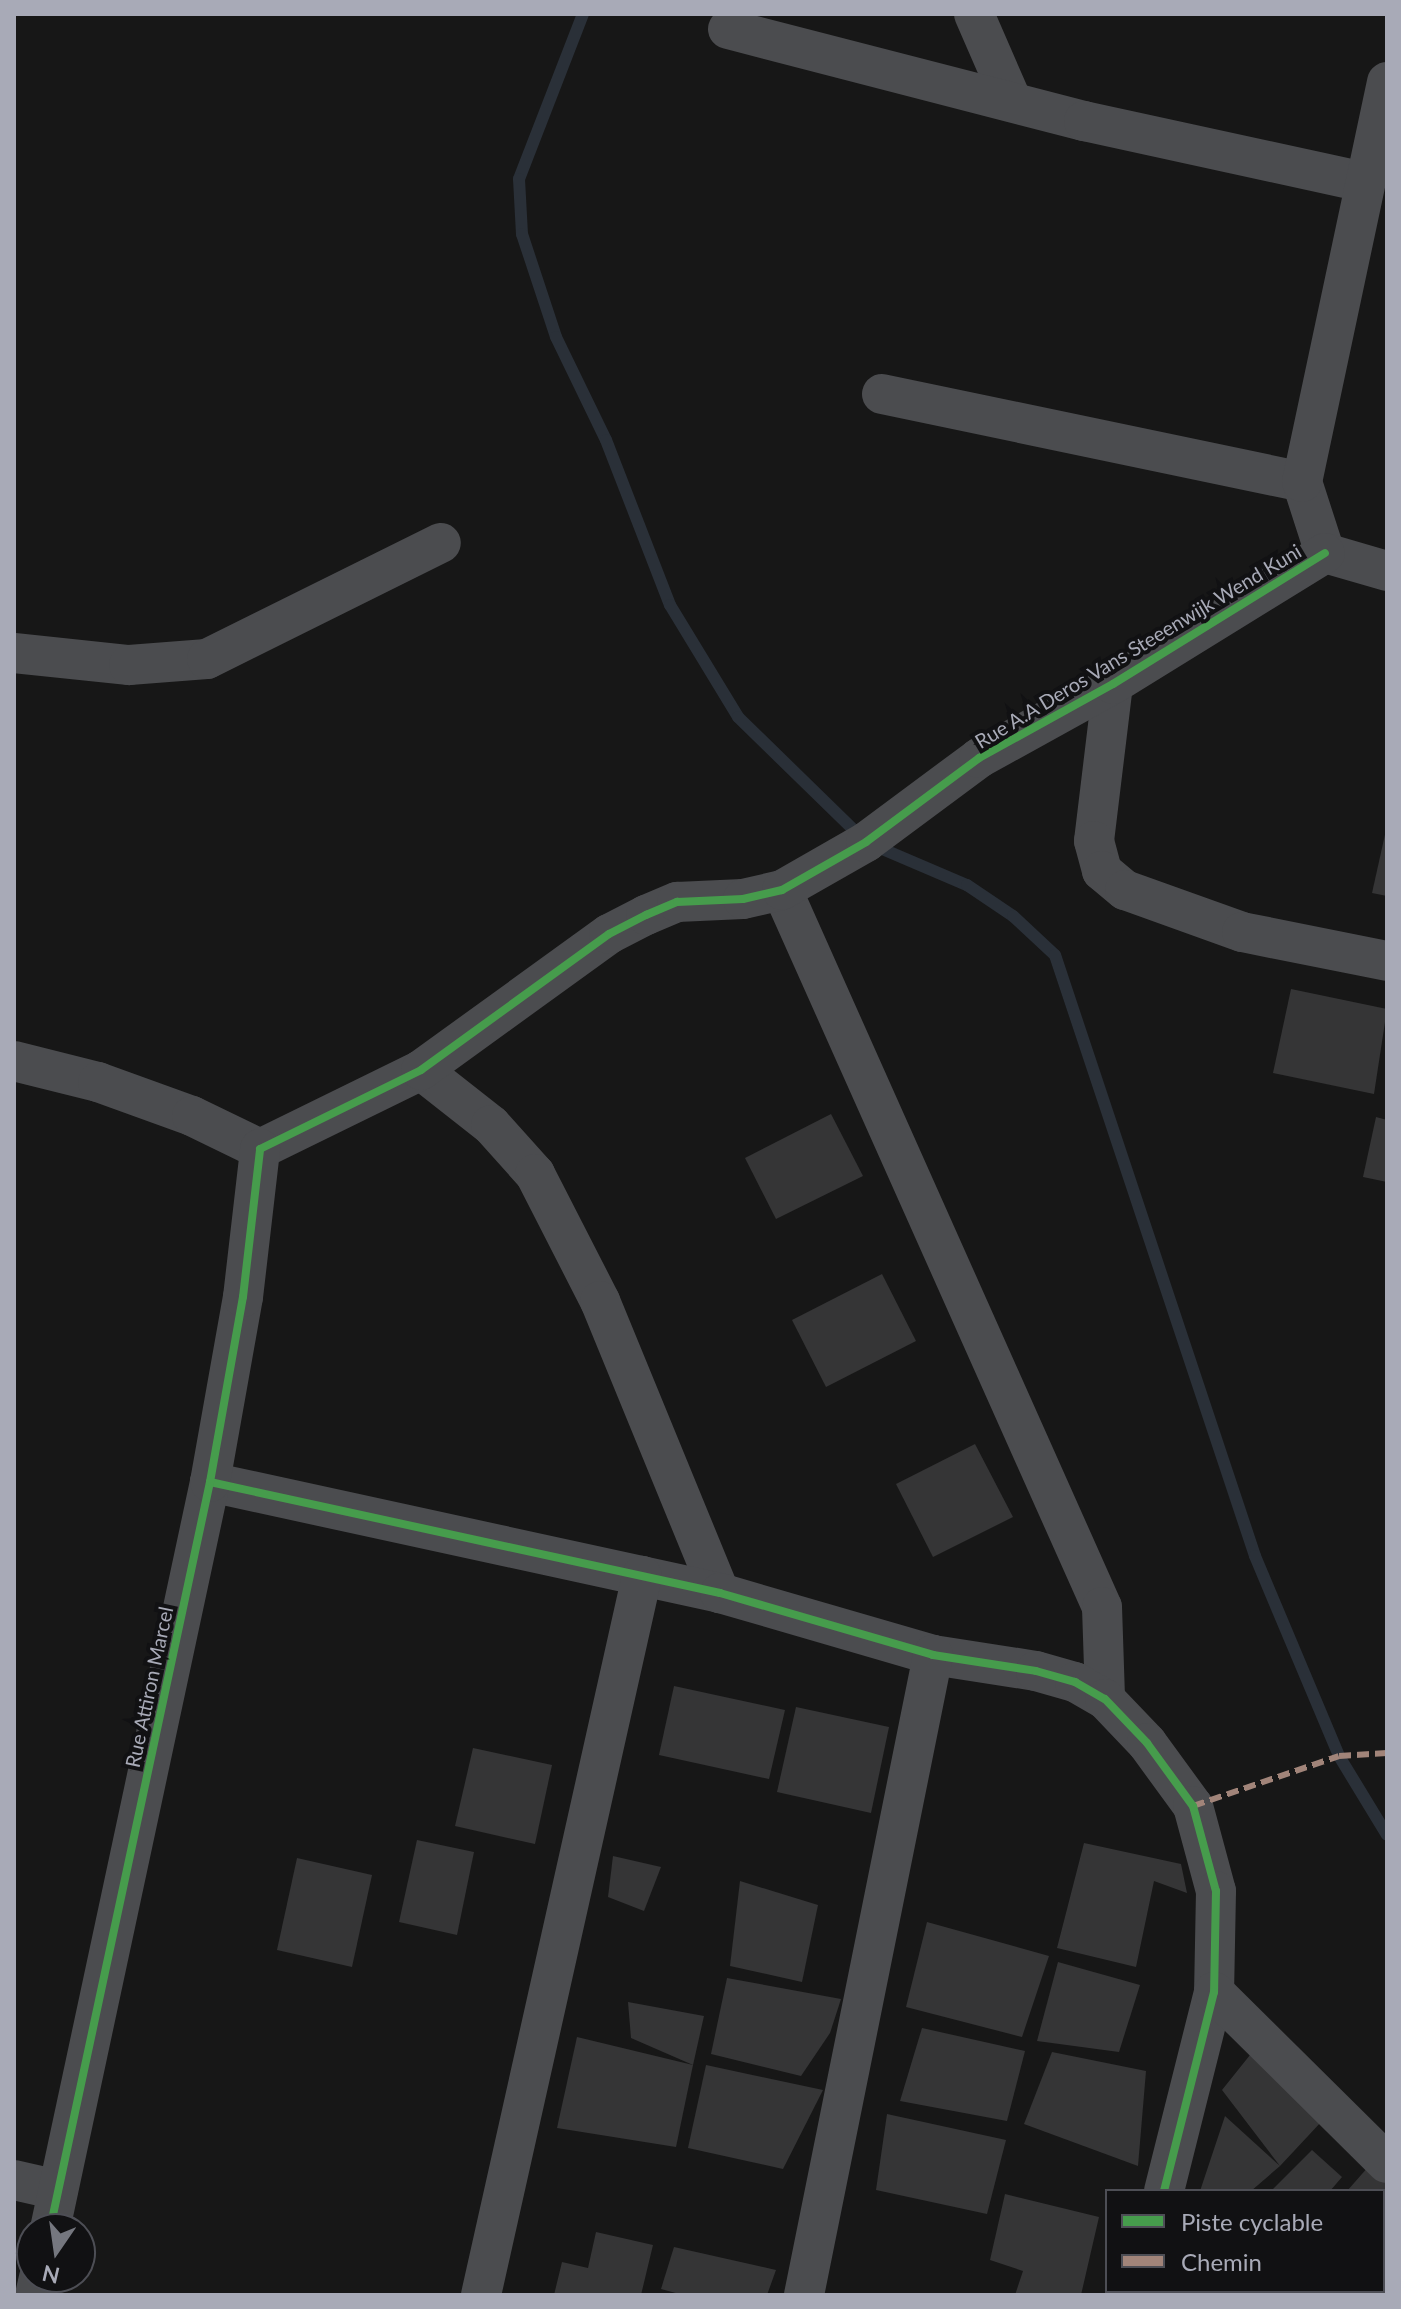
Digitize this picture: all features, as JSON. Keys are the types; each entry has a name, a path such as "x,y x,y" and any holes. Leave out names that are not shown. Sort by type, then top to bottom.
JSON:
{"street":[{"path":"974,14 1011,99"},
{"path":"728,29 1011,99 1084,121 1364,182"},
{"path":"1387,82 1302,482 1325,553 1387,571"},
{"path":"882,394 1302,482"},
{"path":"14,653 129,665 207,659 441,543"},
{"name":"Rue A.A Deros Vans Steeenwijk Wend Kuni","path":"260,1149 421,1070 609,934 646,915 677,902 743,899 782,890 866,842 979,758 1113,684 1325,553"},
{"path":"1113,684 1094,841 1102,871 1125,890 1242,932 1387,961"},
{"path":"782,890 1102,1607 1105,1699"},
{"path":"14,1061 98,1082 192,1116 260,1149"},
{"path":"421,1070 491,1125 535,1174 600,1301 720,1593"},
{"name":"Rue Attiron Marcel","path":"53,2213 210,1482 243,1297 260,1149"},
{"path":"210,1482 720,1593 933,1655 1036,1671 1075,1682 1105,1699 1147,1743 1193,1806 1216,1891 1214,1992 1165,2189"},
{"path":"481,2295 642,1576"},
{"path":"804,2295 933,1655"},
{"path":"1214,1992 1387,2163"},
{"path":"14,2180 58,2190"}],"building":[{"path":"1387,830 1387,896 1372,893"},
{"path":"1291,989 1387,1009 1374,1094 1273,1073"},
{"path":"831,1114 863,1176 776,1219 745,1158"},
{"path":"1376,1117 1387,1120 1387,1182 1363,1177"},
{"path":"882,1274 916,1341 826,1387 792,1320"},
{"path":"975,1444 1013,1517 933,1557 896,1484"},
{"path":"674,1686 785,1710 769,1779 659,1755"},
{"path":"796,1707 889,1727 871,1813 777,1792"},
{"path":"473,1748 552,1765 535,1844 455,1826"},
{"path":"417,1840 474,1852 457,1935 399,1922"},
{"path":"1084,1843 1181,1864 1187,1893 1154,1881 1136,1967 1057,1948"},
{"path":"613,1856 661,1867 644,1911 608,1897"},
{"path":"297,1858 372,1875 352,1967 277,1950"},
{"path":"740,1881 818,1905 802,1982 730,1966"},
{"path":"927,1922 1049,1956 1022,2037 906,2007"},
{"path":"1058,1962 1140,1985 1119,2052 1037,2041"},
{"path":"727,1978 841,1999 830,2033 801,2076 711,2054"},
{"path":"628,2002 704,2016 693,2065 631,2038"},
{"path":"922,2028 1025,2051 1007,2121 900,2101"},
{"path":"577,2037 693,2065 676,2147 557,2128"},
{"path":"1254,2050 1322,2121 1280,2166 1222,2090"},
{"path":"1052,2052 1146,2071 1138,2166 1024,2124"},
{"path":"706,2065 823,2090 783,2169 688,2148"},
{"path":"887,2114 1006,2140 987,2214 876,2190"},
{"path":"1225,2116 1280,2166 1253,2189 1201,2189"},
{"path":"1312,2150 1342,2177 1332,2189 1273,2189"},
{"path":"1369,2166 1387,2182 1385,2202 1385,2189 1349,2189"},
{"path":"1005,2194 1099,2217 1081,2295 1015,2295 1023,2271 990,2260"},
{"path":"1387,2226 1385,2272 1385,2228"},
{"path":"596,2232 653,2245 641,2295 554,2295 562,2262 588,2268"},
{"path":"674,2247 776,2270 767,2295 683,2295 661,2289"},
{"path":"1274,2293 1318,2293 1272,2295"}],"waterway":[{"path":"583,14 519,179 522,234 556,337 606,440 670,605 738,717 866,842 967,885 1013,916 1055,955 1255,1556 1339,1756 1387,1835"}],"marked path":[{"path":"1193,1806 1339,1756 1387,1753"}],"cycle path":[{"path":"53,2213 210,1482 243,1297 260,1149 421,1070 609,934 646,915 677,902 743,899 782,890 866,842 979,758 1113,684 1325,553"},
{"path":"210,1482 720,1593 933,1655 1036,1671 1075,1682 1105,1699 1147,1743 1193,1806 1216,1891 1214,1992 1165,2189"}]}
